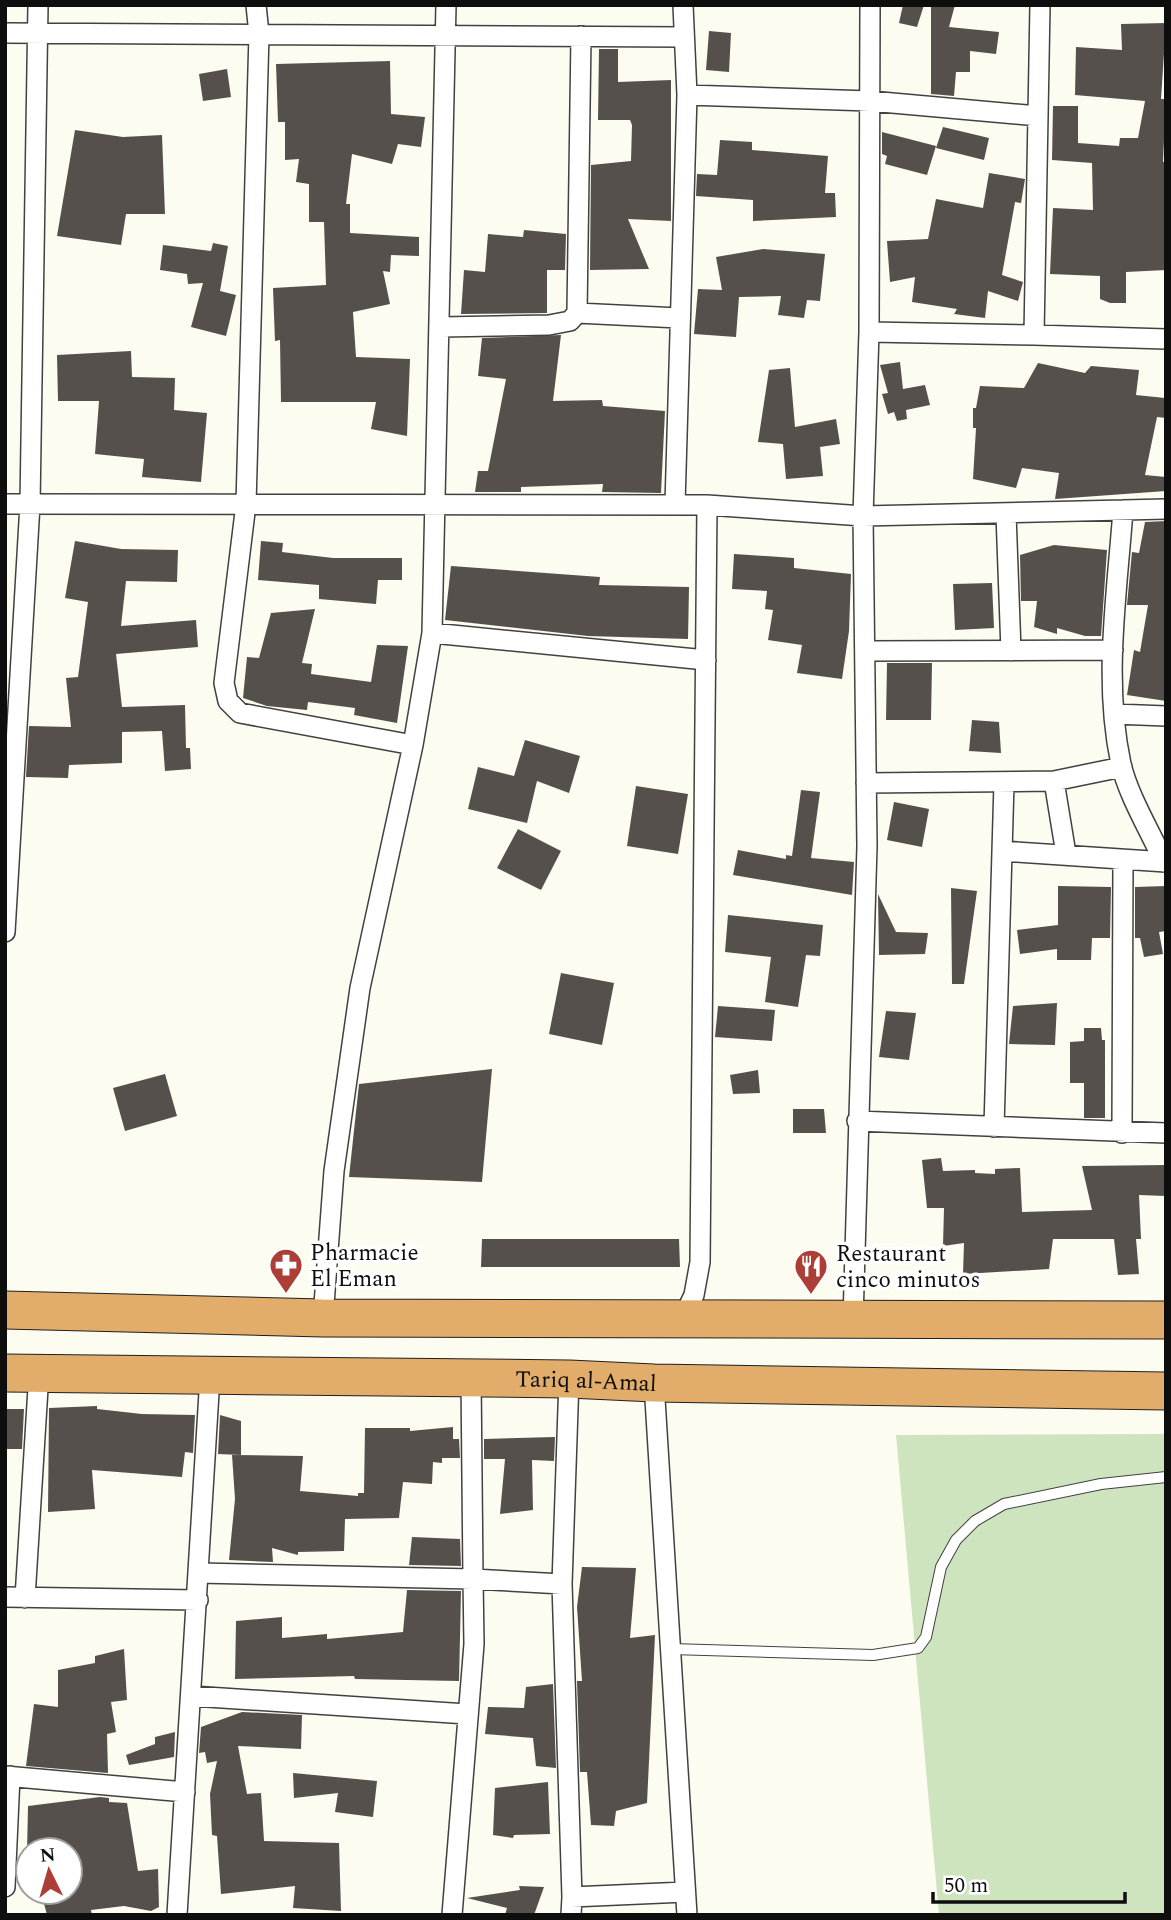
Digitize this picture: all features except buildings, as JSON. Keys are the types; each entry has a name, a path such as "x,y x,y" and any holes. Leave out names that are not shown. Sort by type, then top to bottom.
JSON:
{"highway":[{"path":"5,1310 323,1318 1166,1320"},
{"name":"Tariq al-Amal","path":"22,1372 471,1377 654,1383 1166,1391"}],"street":[{"path":"5,932 30,504 38,5"},
{"path":"256,5 259,34 246,504 224,683 228,701 240,713 413,745"},
{"path":"323,1318 334,1171 360,988 413,745 432,633 441,327 446,5"},
{"path":"675,504 687,95 682,37 683,5"},
{"path":"853,1321 866,783 863,516 869,332 870,5"},
{"path":"1034,335 1040,5"},
{"path":"5,33 682,37"},
{"path":"441,327 549,325 570,321 577,313 581,36"},
{"path":"687,95 870,101 1038,116"},
{"path":"577,313 679,318"},
{"path":"869,332 1166,339"},
{"path":"5,504 675,504 863,516 1166,509"},
{"path":"683,1318 694,1295 700,1262 707,505"},
{"path":"1002,851 1165,862 1122,767 1114,714 1113,650 1123,510"},
{"path":"1006,514 1011,650"},
{"path":"432,633 706,660"},
{"path":"866,651 1113,650"},
{"path":"1114,714 1166,716"},
{"path":"866,783 1054,781 1122,767"},
{"path":"1054,781 1066,854"},
{"path":"994,1127 1004,783"},
{"path":"1122,1133 1123,860"},
{"path":"857,1121 1122,1133 1166,1132"},
{"path":"22,1372 25,1598"},
{"path":"177,1915 210,1376"},
{"path":"452,1915 474,1644 471,1377"},
{"path":"569,1379 562,1584 571,1906 685,1892"},
{"path":"654,1383 687,1915"},
{"path":"199,1573 473,1579 562,1584"},
{"path":"5,1597 198,1600"},
{"path":"192,1696 467,1714"},
{"path":"5,1887 8,1776 185,1792"}],"lane":[{"path":"671,1649 906,1653 924,1642 941,1567 956,1540 975,1521 1004,1504 1101,1484 1166,1477"}],"green space":[{"path":"1166,1434 1166,1915 939,1915 896,1435"}],"place":[{"name":"Pharmacie El Eman","path":"286,1295"},
{"name":"Restaurant cinco minutos","path":"811,1296"}]}
